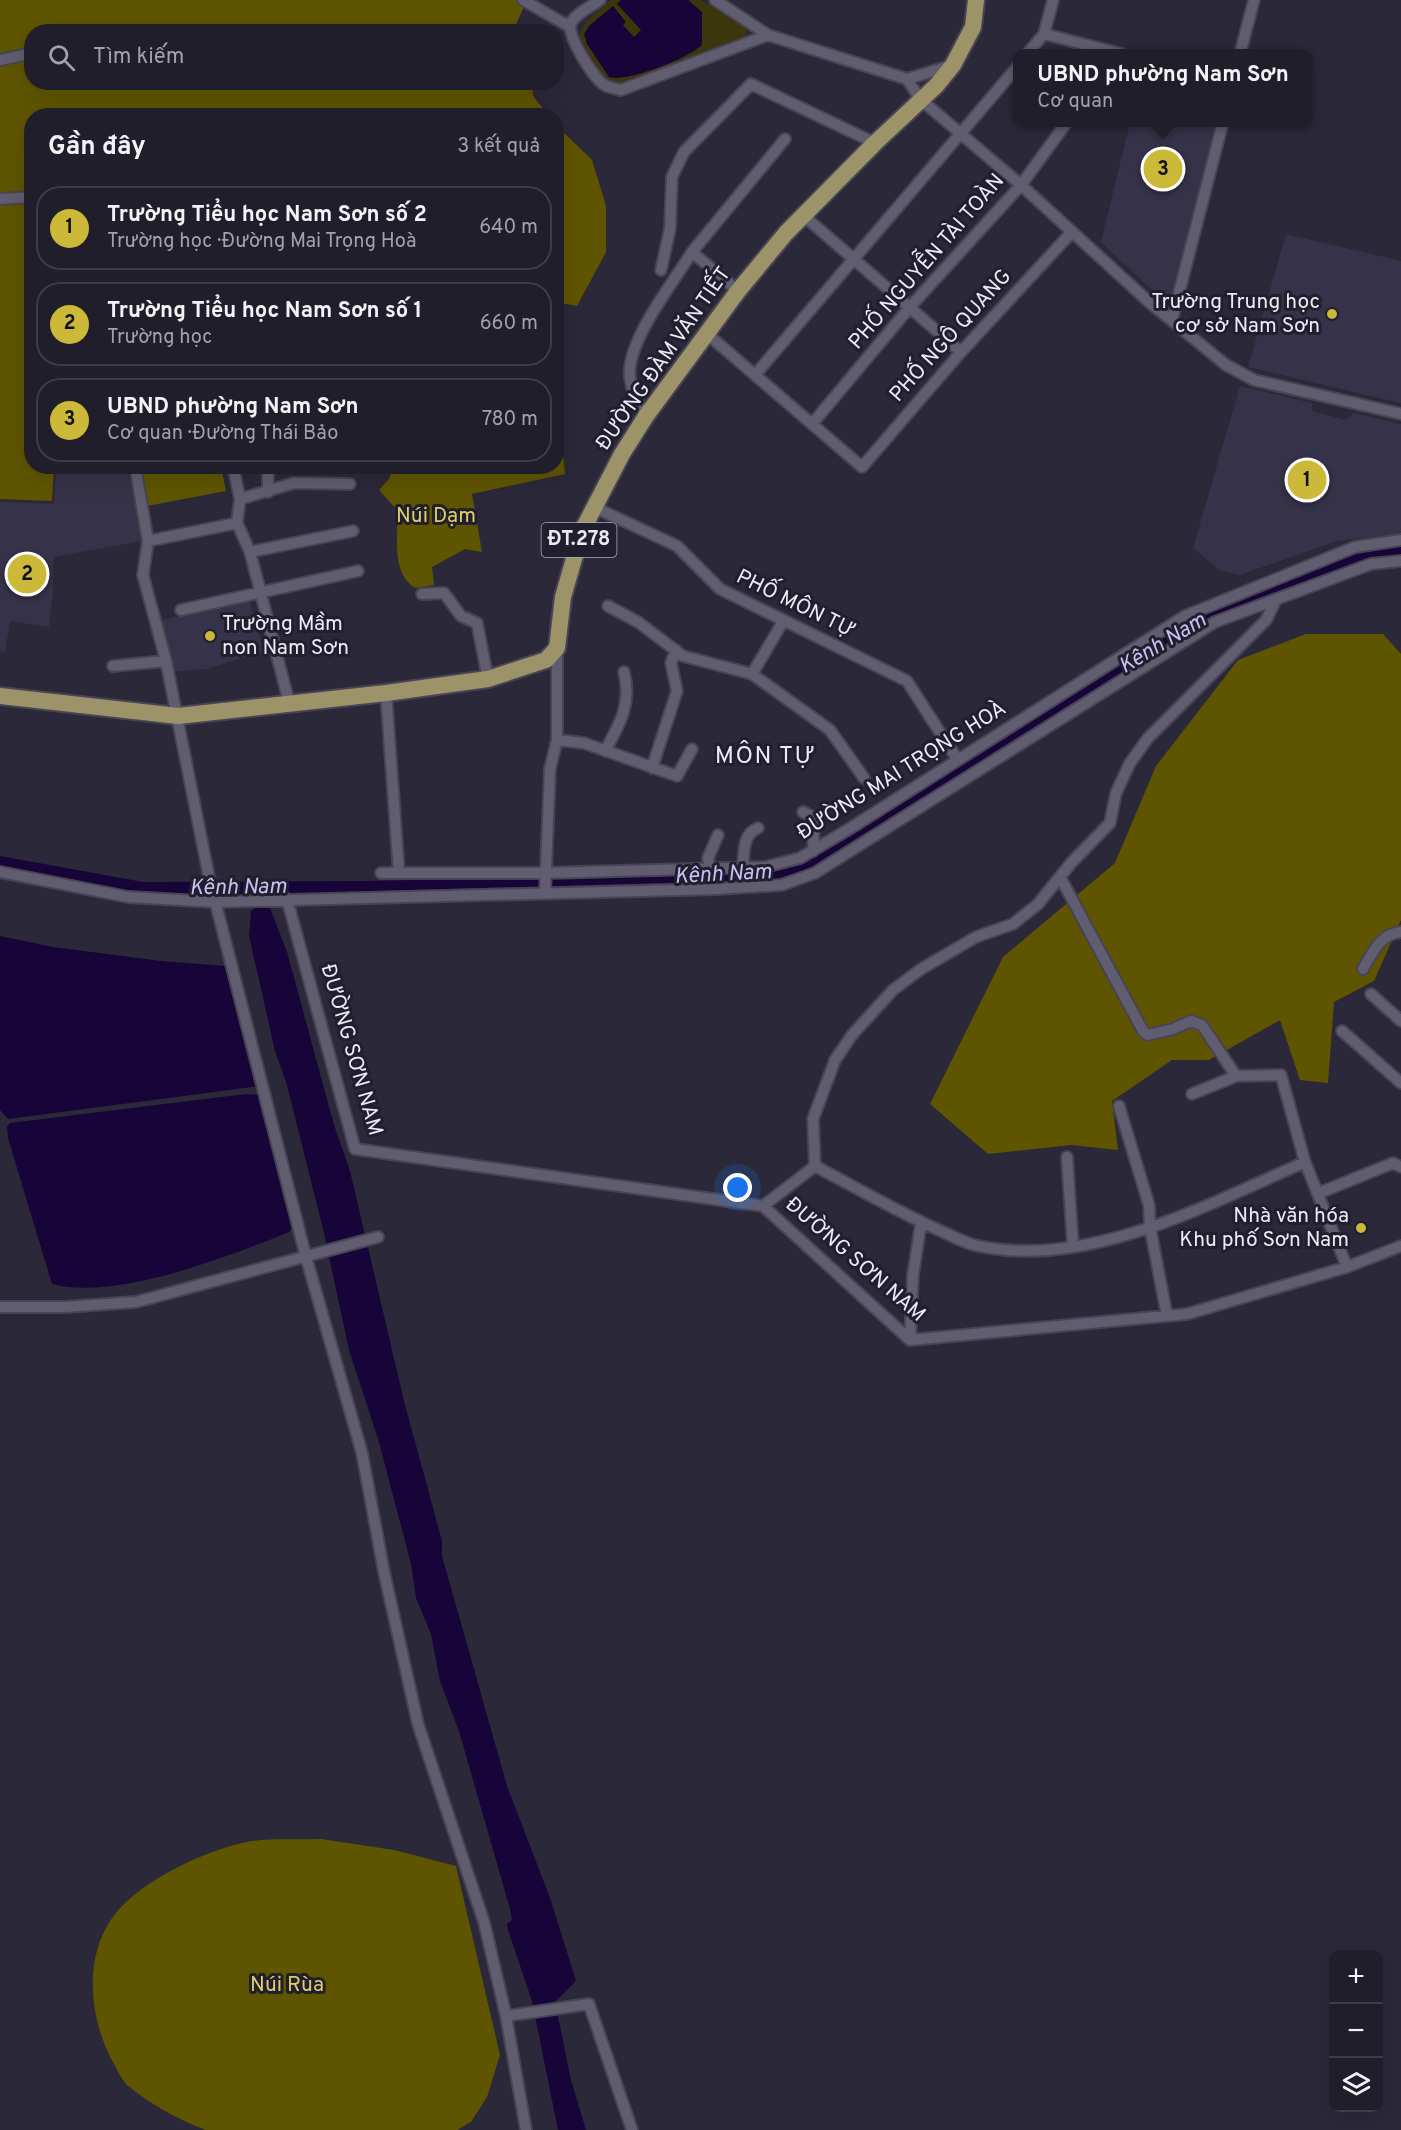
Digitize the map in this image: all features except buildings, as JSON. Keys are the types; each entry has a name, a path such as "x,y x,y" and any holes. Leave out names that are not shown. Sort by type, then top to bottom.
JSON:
{"main road":[{"name":"ĐƯỜNG ĐÀM VĂN TIẾT","path":"557,648 563,597 582,531 646,416 738,291 804,216 954,65 972,27 976,0"},
{"path":"0,696 178,716 386,693 488,679 546,660 557,648"}],"street":[{"path":"523,0 570,27"},
{"path":"600,0 575,18 570,27 574,42 597,78 608,87 621,90 768,35"},
{"path":"715,0 768,35 907,79 954,65"},
{"path":"1031,49 1044,34 1053,0"},
{"path":"1241,49 1254,0"},
{"path":"1044,34 1103,49"},
{"path":"0,60 24,55"},
{"path":"755,375 852,258 961,135 1013,71"},
{"path":"907,79 920,99 1021,185 1071,233 1226,365 1254,380 1401,414"},
{"path":"661,270 669,229 672,177 684,152 751,84 875,143"},
{"name":"PHỐ NGUYỄN TÀI TOÀN","path":"812,424 910,307 1021,185 1064,127"},
{"path":"1172,320 1222,127"},
{"path":"646,416 633,391 630,376 633,347 692,252 785,139"},
{"path":"0,199 24,198"},
{"path":"804,216 961,352"},
{"name":"PHỐ NGÔ QUANG","path":"812,424 862,467 961,352 1071,233"},
{"path":"692,252 738,291"},
{"path":"706,333 812,424"},
{"path":"136,474 148,541 144,575 178,716 209,877 362,1453 384,1572 418,1724 484,1922 506,2016 526,2130"},
{"path":"235,474 240,499 237,523 250,552 289,702"},
{"path":"268,474 268,492"},
{"path":"240,499 294,483 350,484"},
{"name":"PHỐ MÔN TỰ","path":"594,507 677,546 720,589 907,681 957,759"},
{"path":"148,541 237,523"},
{"path":"250,552 353,531"},
{"name":"ĐƯỜNG MAI TRỌNG HOÀ","path":"381,873 545,873 743,869 776,866 813,851 1185,616 1355,547 1401,540"},
{"path":"0,872 128,897 215,902 754,888 799,881 1078,709 1184,639 1215,622 1371,564 1401,561"},
{"path":"181,610 358,571"},
{"path":"422,594 444,593 461,616 477,623 488,679"},
{"path":"815,1166 813,1119 819,1097 835,1060 852,1035 893,990 921,969 976,937 1013,924 1038,904 1110,823 1116,793 1130,763 1148,738 1266,620 1276,600"},
{"path":"608,606 638,622 683,656 752,674 830,730 864,778"},
{"path":"752,674 784,620"},
{"path":"545,893 550,769 557,740 557,648"},
{"path":"652,768 677,691 670,663 676,650"},
{"path":"113,666 166,661"},
{"path":"605,750 627,705 629,689 624,672"},
{"path":"386,693 399,873"},
{"path":"557,740 584,743 677,776 692,749"},
{"path":"803,812 814,818 813,851"},
{"path":"743,869 747,837 751,831 758,828"},
{"path":"710,870 708,858 718,835"},
{"path":"1060,877 1143,1031 1148,1035 1155,1035 1191,1021 1197,1021 1236,1076"},
{"name":"ĐƯỜNG SƠN NAM","path":"287,899 355,1149 763,1206 910,1340 1187,1314 1347,1267 1401,1246"},
{"path":"1363,969 1381,940 1390,934 1401,932"},
{"path":"1371,994 1401,1021"},
{"path":"1342,1031 1401,1083"},
{"path":"1192,1094 1236,1076 1281,1075 1305,1162 1347,1267"},
{"path":"1119,1106 1149,1206 1150,1227 1167,1316"},
{"path":"1067,1157 1073,1246"},
{"path":"815,1166 921,1223 972,1245 1000,1249 1073,1246 1150,1227 1181,1216 1305,1162"},
{"path":"1319,1193 1393,1163 1401,1167"},
{"path":"763,1206 815,1166"},
{"path":"910,1340 914,1275 921,1223"},
{"path":"0,1307 65,1307 135,1302 378,1237"},
{"path":"506,2016 589,2004 632,2130"}],"shaded area":[{"path":"611,0 700,0 743,23 747,30 743,40 627,82 607,81 600,74 579,36 586,21"},
{"path":"1129,127 1217,127 1171,308 1101,242"},
{"name":"Trường Trung học cơ sở Nam Sơn","path":"1286,234 1401,261 1401,403 1248,367"},
{"path":"1240,386 1312,403 1312,411 1346,420 1354,413 1401,424 1401,536 1388,535 1337,541 1240,575 1219,570 1193,548"},
{"path":"56,474 129,474 143,541 53,557 53,591 49,627 10,621 5,652 0,651 0,502 54,504"},
{"name":"Trường Mầm non Nam Sơn","path":"249,599 264,651 207,669 167,672 159,621"}],"green space":[{"path":"0,0 527,0 516,24 24,24 24,90 533,90 533,96 542,108 24,108 24,474 54,474 52,501 0,499"},
{"path":"564,133 592,160 606,206 606,252 577,306 564,304"},
{"name":"Núi Dạm","path":"564,465 565,474 472,494 482,552 465,549 432,567 434,585 415,588 407,581 399,563 397,510 379,490 391,474 564,474"},
{"path":"140,474 222,474 226,491 147,506"},
{"path":"1306,634 1383,634 1401,654 1401,920 1374,981 1334,1002 1328,1083 1300,1080 1280,1020 1209,1060 1172,1060 1112,1101 1118,1150 1071,1145 988,1154 930,1104 1003,957 1115,863 1156,766 1238,660"},
{"name":"Núi Rùa","path":"321,1839 394,1850 456,1866 500,2055 487,2097 471,2122 457,2130 206,2130 165,2111 127,2085 104,2043 94,2002 95,1960 100,1940 123,1905 166,1873 219,1850 260,1840"}],"water":[{"path":"621,0 688,0 702,12 702,45 657,68 629,76 609,77 587,44 584,34 589,26 613,6 626,22 623,25 634,37 641,30 617,4"},
{"name":"Kênh Nam","path":"1401,544 1401,555 1366,559 1206,621 813,868 772,880 196,896 126,890 0,866 0,856 143,882 367,881 745,873 775,870 1200,613 1357,550"},
{"path":"260,905 270,908 287,952 334,1125 350,1171 404,1401 442,1541 442,1556 507,1786 550,1898 576,1981 555,2002 571,2080 586,2130 558,2130 532,2001 508,1930 507,1924 512,1920 510,1909 459,1731 440,1681 431,1634 416,1598 411,1564 379,1442 349,1350 324,1233 286,1082 275,1051 249,936 251,911"},
{"path":"0,936 53,947 229,968 259,1086 8,1119 0,1110"},
{"path":"246,1094 259,1095 293,1228 287,1233 203,1264 138,1282 107,1287 78,1288 52,1284 8,1138 7,1127 10,1123"}],"place":[{"name":"UBND phường Nam Sơn","path":"1163,169"},
{"name":"Trường Trung học cơ sở Nam Sơn","path":"1332,314"},
{"name":"Trường Tiểu học Nam Sơn số 2","path":"1307,480"},
{"name":"Trường Tiểu học Nam Sơn số 1","path":"27,574"},
{"name":"Trường Mầm non Nam Sơn","path":"210,636"},
{"name":"Nhà văn hóa Khu phố Sơn Nam","path":"1361,1228"}],"district":[{"name":"MÔN TỰ","path":"765,757"}]}
